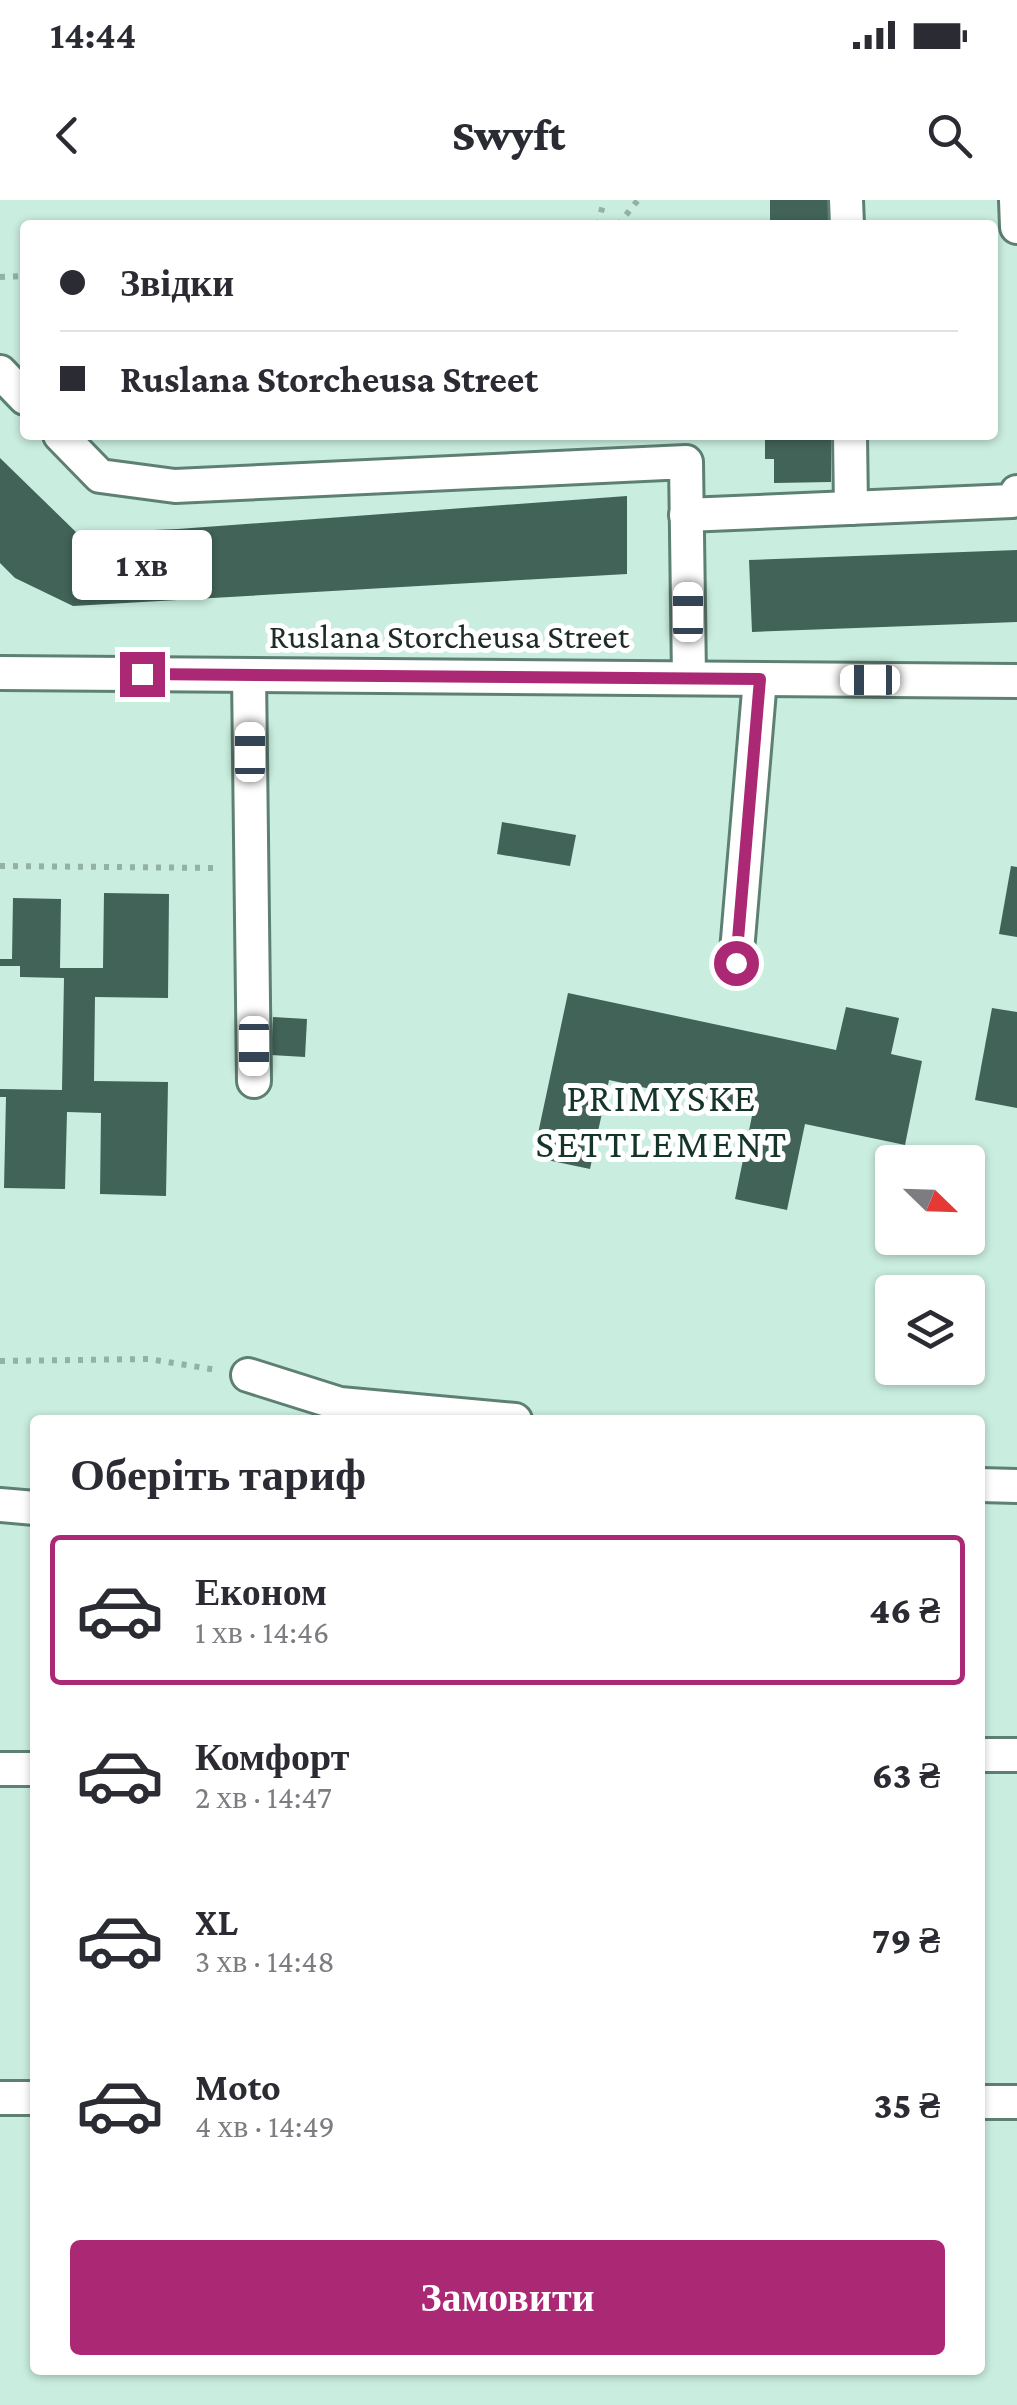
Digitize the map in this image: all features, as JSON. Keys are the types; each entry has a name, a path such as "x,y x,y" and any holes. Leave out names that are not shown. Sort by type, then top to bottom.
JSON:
{"street":[{"path":"1016,200 1017,227"},
{"path":"0,372 20,393"},
{"path":"65,440 100,476 175,486 686,462 689,677"},
{"path":"850,440 851,508"},
{"path":"686,515 1012,501 1017,492"},
{"name":"Ruslana Storcheusa Street","path":"0,673 1017,681"},
{"path":"250,674 254,1081"},
{"path":"736,963 760,679"},
{"path":"248,1375 340,1404 460,1415"},
{"path":"985,1485 1017,1486"},
{"path":"0,1504 30,1507"},
{"path":"985,1755 1017,1755"},
{"path":"0,1769 30,1769"},
{"path":"0,2098 30,2098"},
{"path":"985,2102 1017,2102"}],"path":[{"path":"622,220 638,200"},
{"path":"0,866 252,868"},
{"path":"0,1361 148,1359 248,1375"}],"building":[{"path":"770,200 829,200 829,220 770,220"},
{"path":"765,440 831,440 831,482 774,483 774,459 765,459"},
{"path":"0,458 77,533 627,496 627,574 73,606 15,578 0,563"},
{"path":"1017,550 1017,622 752,632 749,560"},
{"path":"502,822 576,835 570,866 497,854"},
{"path":"1011,866 1017,867 1017,937 999,934"},
{"path":"104,893 169,894 168,998 95,997 94,1081 168,1082 166,1196 100,1194 101,1113 67,1112 65,1189 4,1188 6,1097 0,1097 0,1089 62,1090 64,978 20,977 20,966 0,966 0,959 12,959 13,898 61,899 60,968 103,968"},
{"path":"568,993 836,1050 846,1007 899,1018 891,1054 922,1061 905,1145 805,1124 787,1210 735,1199 753,1111 609,1080 590,1169 533,1157"},
{"path":"992,1008 1017,1012 1017,1108 975,1100"},
{"path":"273,1017 307,1019 305,1057 271,1055"}],"district":[{"name":"PRIMYSKE SETTLEMENT","path":"662,1120"}],"route":[{"path":"142,674 760,679 736,963"}]}
